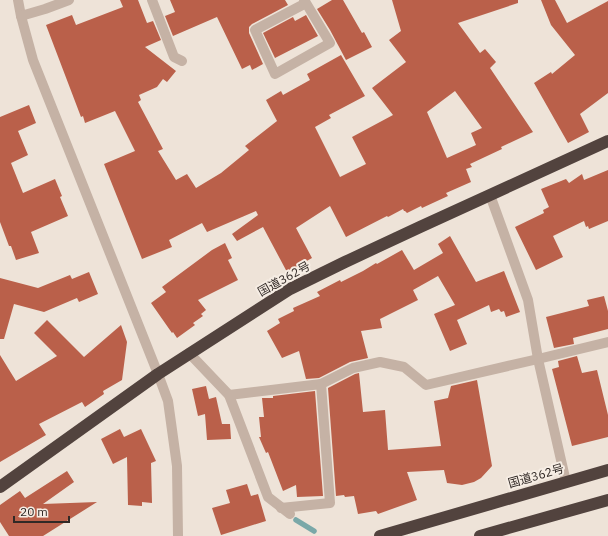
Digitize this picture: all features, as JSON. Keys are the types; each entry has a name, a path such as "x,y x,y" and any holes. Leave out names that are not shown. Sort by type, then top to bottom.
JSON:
{"highway":[{"name":"国道362号","path":"0,487 158,374 290,289 365,252 608,141"},
{"name":"国道362号","path":"380,536 608,470"},
{"path":"480,536 608,500"}],"street":[{"path":"18,0 33,60 168,401 177,466 178,536"},
{"path":"21,16 44,5 69,0"},
{"path":"152,0 174,57 182,61"},
{"path":"305,2 330,43 275,74 256,30 305,2"},
{"path":"490,195 528,300 538,359 566,482"},
{"path":"229,395 321,384 354,368 380,362 404,367 426,384 608,342"},
{"path":"189,353 229,395 268,498 290,514"},
{"path":"281,508 330,503 321,384"}],"building":[{"path":"120,0 138,0 147,23 153,21 161,40 145,47 176,71 167,82 163,79 157,87 139,95 141,100 138,102 163,149 158,151 176,180 187,174 196,188 221,173 249,150 245,146 277,121 266,100 281,91 283,95 310,80 307,74 341,55 365,96 329,115 331,118 315,127 340,177 366,164 352,137 393,115 372,88 406,62 389,40 401,31 392,0 518,0 518,3 458,23 480,53 485,49 496,62 490,68 533,132 470,164 472,167 466,169 471,182 446,193 448,196 407,213 403,209 346,237 330,206 296,228 312,258 287,272 263,227 237,241 232,234 258,215 256,211 207,232 202,223 169,240 172,247 142,259 104,164 135,151 115,111 85,123 83,116 81,117 46,25 72,15 76,25 123,7","holes":["455,91 482,128 471,133 476,145 447,158 427,112"]},
{"path":"170,0 285,0 288,5 249,27 249,33 263,64 252,70 250,65 242,69 217,17 173,36 165,16 175,12"},
{"path":"332,0 343,0 372,47 346,60 317,9"},
{"path":"541,0 555,0 567,23 608,1 608,93 580,114 589,132 568,143 534,83 551,72 552,74 575,55 551,25"},
{"path":"306,15 318,36 275,58 263,33 293,17 295,21"},
{"path":"29,105 36,123 18,131 28,155 11,163 23,193 55,179 62,196 60,197 68,216 31,232 39,253 16,260 0,222 0,117"},
{"path":"608,170 608,221 589,229 588,226 586,227 584,221 553,236 563,257 536,270 515,227 544,213 543,210 549,207 541,189 566,179 569,183 582,174 584,180"},
{"path":"450,236 476,282 504,271 520,312 506,317 504,311 501,312 499,309 491,312 489,305 457,320 467,344 450,351 434,314 455,305 438,276 413,290 418,300 380,319 382,328 361,331 368,358 350,362 319,378 306,379 299,351 282,358 267,331 280,323 278,319 294,311 293,308 320,296 317,292 340,280 341,282 402,250 414,270 443,253 438,244"},
{"path":"225,243 232,258 228,260 238,280 198,300 206,310 201,314 203,316 193,323 195,325 177,338 151,303 166,292 162,287 212,250"},
{"path":"89,272 98,294 79,302 77,298 44,312 14,304 4,339 0,339 0,278 38,288 70,275 72,279"},
{"path":"604,296 608,311 608,329 573,338 574,344 554,348 546,317 589,306 587,300"},
{"path":"47,320 84,357 121,325 127,342 122,380 103,391 104,394 85,407 82,402 39,424 46,435 0,462 0,355 16,381 57,356 34,333"},
{"path":"577,356 582,373 597,370 608,415 608,437 572,446 552,369 559,367 558,361"},
{"path":"359,373 363,412 385,410 388,450 441,446 434,401 448,398 451,386 477,380 492,466 481,478 474,482 462,485 447,483 444,470 407,472 417,500 378,514 376,511 358,514 354,496 336,496 328,388"},
{"path":"206,386 209,399 216,397 222,424 230,424 231,439 207,440 205,414 198,416 192,389"},
{"path":"315,391 323,496 297,497 296,485 283,491 268,452 266,453 259,437 261,437 259,417 264,417 262,398 273,398 273,396"},
{"path":"120,429 124,437 141,429 156,461 151,463 152,503 142,502 142,506 128,505 127,457 113,464 101,439"},
{"path":"67,471 74,482 43,504 97,502 43,536 9,536 0,522 0,505 20,491 25,498"},
{"path":"247,484 251,496 258,494 266,521 221,535 212,508 230,503 226,490"}],"waterway":[{"path":"296,520 314,531"}]}
